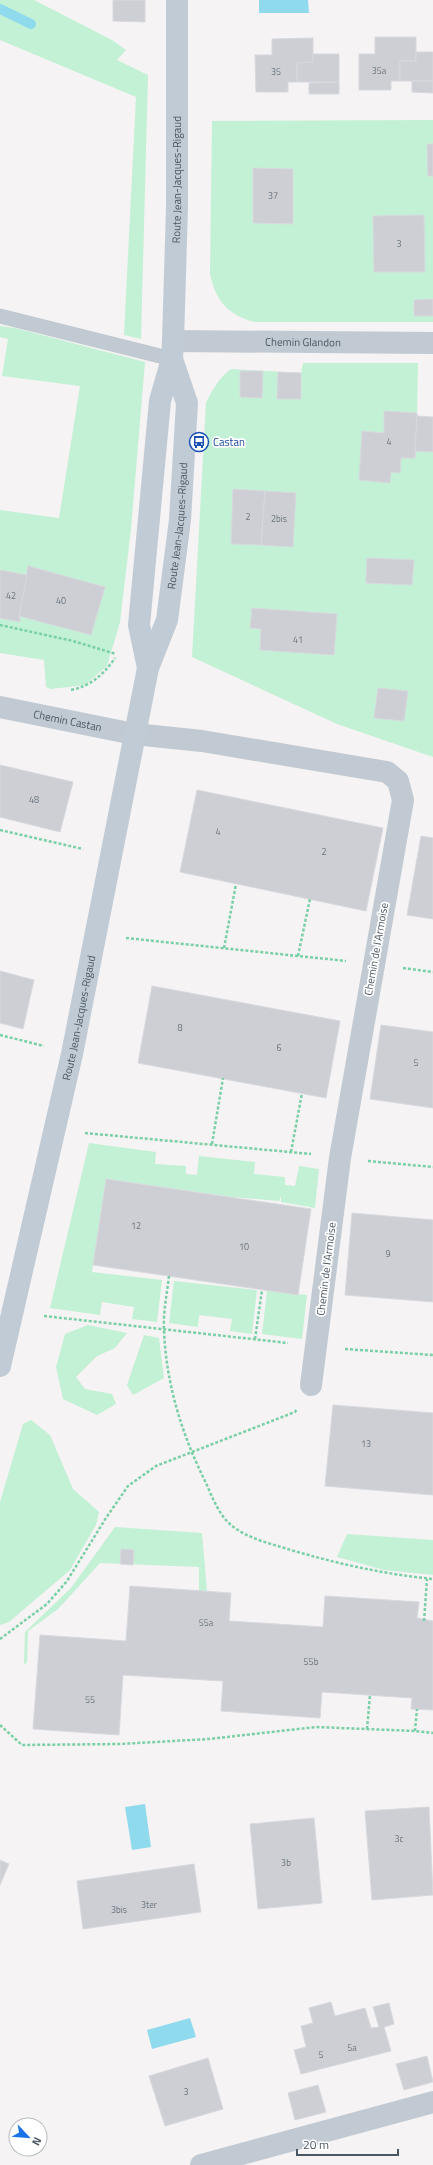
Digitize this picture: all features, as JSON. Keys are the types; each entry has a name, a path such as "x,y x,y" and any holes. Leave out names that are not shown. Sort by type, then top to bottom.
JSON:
{"street":[{"name":"Route Jean-Jacques-Rigaud","path":"148,668 139,625 160,401 172,350 177,207 177,0"},
{"name":"Chemin Glandon","path":"172,350 433,343"},
{"name":"Route Jean-Jacques-Rigaud","path":"0,1366 5,1324 72,1054 148,668 167,620 180,520 187,402 172,350"},
{"name":"Chemin Castan","path":"0,707 134,734"},
{"name":"Chemin de l'Armoise","path":"134,734 202,741 387,772 398,781 403,800 340,1158 311,1385"},
{"path":"201,2165 433,2102"}],"lane":[{"path":"0,316 172,350"}],"path":[{"path":"0,625 72,642 117,655"},
{"path":"70,690 84,688 106,672 120,648"},
{"path":"0,830 91,850"},
{"path":"224,948 236,884"},
{"path":"298,956 310,899"},
{"path":"126,938 373,964"},
{"path":"0,1035 50,1048"},
{"path":"212,1144 223,1078"},
{"path":"291,1152 302,1093"},
{"path":"84,1133 212,1144 433,1167"},
{"path":"169,1276 164,1329 169,1377 179,1421 191,1453 219,1512 234,1527 252,1538 326,1560 383,1574 433,1579"},
{"path":"255,1339 262,1290"},
{"path":"44,1316 316,1346 433,1355"},
{"path":"0,1639 47,1604 67,1581 106,1518 128,1486 156,1466 295,1412 311,1385"},
{"path":"424,1621 427,1579"},
{"path":"367,1729 370,1695"},
{"path":"415,1730 417,1709"},
{"path":"0,1725 22,1745 120,1744 209,1739 316,1727 415,1730 433,1733"}],"green space":[{"path":"0,0 34,0 112,40 126,50 117,60 148,75 141,339 124,335 136,97 0,40"},
{"path":"433,120 433,322 254,322 237,315 224,305 219,299 210,274 212,121"},
{"path":"0,326 15,328 145,362 131,529 120,622 107,666 85,685 51,689 46,687 44,660 0,653 0,510 59,518 80,386 2,376 8,339 0,337"},
{"path":"303,363 418,363 417,416 433,417 433,757 337,724 192,657 206,403 216,384 231,369 301,373"},
{"path":"89,1143 156,1152 155,1164 186,1166 186,1174 197,1175 199,1156 255,1162 254,1174 285,1177 285,1185 295,1186 299,1166 319,1169 315,1208 281,1202 281,1196 279,1201 232,1197 106,1179 92,1272 162,1280 157,1322 132,1319 134,1307 102,1302 100,1315 50,1308"},
{"path":"174,1281 257,1290 252,1334 230,1331 232,1319 199,1315 198,1327 169,1323"},
{"path":"267,1291 307,1295 302,1339 262,1334"},
{"path":"88,1325 127,1333 115,1348 97,1356 76,1377 85,1389 112,1394 116,1404 97,1415 63,1399 56,1367 65,1334"},
{"path":"144,1335 159,1338 164,1378 133,1395 127,1385"},
{"path":"31,1420 50,1435 73,1489 99,1512 96,1525 70,1570 9,1622 0,1625 0,1502 23,1424"},
{"path":"115,1527 202,1533 207,1591 199,1591 199,1567 100,1563 58,1609 28,1631 27,1663 24,1664 25,1632 71,1588"},
{"path":"347,1534 433,1540 433,1575 384,1570 337,1557"}],"water":[{"path":"259,0 308,0 309,13 259,13"},
{"path":"145,1804 151,1847 132,1850 125,1807"},
{"path":"190,2018 196,2037 152,2049 147,2030"}],"building":[{"path":"113,0 145,0 145,22 113,21"},
{"path":"375,37 416,37 416,61 400,61 400,81 391,81 391,90 359,90 359,54 375,54"},
{"path":"313,38 313,62 297,63 297,82 288,82 288,92 256,92 255,55 272,55 272,39"},
{"path":"416,52 433,52 433,81 400,81 400,61 416,61"},
{"path":"313,54 339,54 339,82 297,82 297,63 313,62"},
{"path":"412,81 433,81 433,93 412,92"},
{"path":"339,82 339,94 309,94 309,83"},
{"path":"427,144 433,144 433,176 428,176"},
{"path":"253,168 293,169 293,224 253,223"},
{"path":"424,215 425,272 374,272 373,216"},
{"path":"433,299 433,316 414,316 414,300"},
{"path":"240,371 263,371 262,398 240,397"},
{"path":"278,372 301,373 301,399 277,399"},
{"path":"384,411 417,413 415,458 401,458 400,473 391,472 390,483 359,480 362,431 384,433"},
{"path":"417,416 433,417 433,452 415,451"},
{"path":"233,489 265,491 261,545 231,544"},
{"path":"265,491 296,493 293,547 261,545"},
{"path":"367,558 414,560 412,585 366,583"},
{"path":"28,566 105,587 91,635 19,616"},
{"path":"0,570 27,575 19,616 20,622 0,618"},
{"path":"252,608 337,614 334,655 260,650 261,629 250,628"},
{"path":"378,688 408,691 404,721 374,718"},
{"path":"0,765 73,782 60,832 0,817"},
{"path":"197,790 383,828 366,911 180,872"},
{"path":"421,836 433,838 433,919 407,915"},
{"path":"0,971 34,980 23,1029 0,1023"},
{"path":"152,986 340,1021 326,1098 138,1063"},
{"path":"381,1025 433,1032 433,1108 370,1099"},
{"path":"106,1179 311,1209 298,1295 93,1265"},
{"path":"352,1213 433,1220 433,1302 345,1295"},
{"path":"333,1405 433,1413 433,1495 325,1486"},
{"path":"121,1549 134,1550 133,1565 120,1564"},
{"path":"130,1586 231,1593 229,1621 323,1627 325,1596 419,1602 417,1618 433,1621 433,1710 411,1709 412,1698 322,1692 320,1718 221,1711 223,1681 123,1675 119,1735 33,1729 40,1635 126,1641"},
{"path":"429,1807 433,1895 372,1900 365,1811"},
{"path":"314,1818 322,1903 258,1909 250,1824"},
{"path":"0,1860 9,1864 0,1885"},
{"path":"194,1864 201,1912 83,1929 77,1881"},
{"path":"331,2002 335,2016 365,2008 371,2028 379,2027 373,2007 389,2003 394,2024 384,2027 391,2051 301,2074 294,2050 306,2047 301,2026 313,2023 309,2008"},
{"path":"427,2056 433,2082 404,2090 396,2064"},
{"path":"208,2058 223,2109 165,2126 149,2076"},
{"path":"318,2085 326,2112 295,2120 288,2093"}],"waterway":[{"path":"0,9 31,24"}],"place":[{"name":"Castan","path":"199,442"}]}
